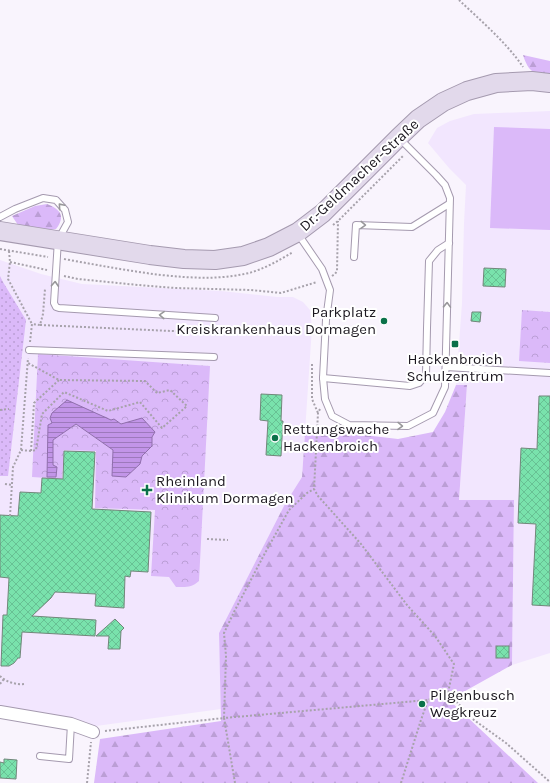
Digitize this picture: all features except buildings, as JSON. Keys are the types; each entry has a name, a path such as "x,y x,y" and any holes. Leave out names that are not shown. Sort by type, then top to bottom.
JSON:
{"street":[{"name":"Dr.-Geldmacher-Straße","path":"0,231 57,249 150,255 184,259 215,260 242,256 269,247 298,232 323,213 404,144 418,119 443,102 467,91 496,83 532,81 550,83"},
{"path":"0,712 71,724 93,732"}],"lane":[{"path":"298,232 322,269 330,290 326,320 323,378 325,399 332,416 349,425 408,426 433,412 445,387 450,198 445,185 404,144"},
{"path":"0,218 15,209 43,198 56,200 65,210 68,222 57,249 54,303 56,307 215,318"},
{"path":"354,257 356,225 412,227 449,204"},
{"path":"323,378 410,386 419,383 426,375 429,261 438,250 449,243"},
{"path":"29,350 214,357"},
{"path":"446,367 550,374"},
{"path":"40,756 69,759 71,724"}],"path":[{"path":"459,0 516,57 532,81"},
{"path":"10,262 48,270 56,274 78,279 175,288 251,290 282,293 326,279 335,274 337,271 338,221 404,144"},
{"path":"0,249 9,251 57,249 140,272 190,278 217,278"},
{"path":"9,251 10,262 8,279 32,324 21,450 13,467 10,516"},
{"path":"40,325 43,314 46,284"},
{"path":"32,324 214,333"},
{"path":"21,450 36,450 42,414 64,392 108,411 140,402 162,428 187,406 170,390 157,393 145,381 59,380 28,364"},
{"path":"312,364 312,399 318,413"},
{"path":"31,451 34,403 59,380"},
{"path":"325,399 318,413 314,489 318,496 361,544 407,605 434,636 454,664 448,693"},
{"path":"0,410 9,409"},
{"path":"5,484 12,484"},
{"path":"235,783 224,718 226,656 224,633 289,510 307,493 314,489"},
{"path":"207,539 228,540"},
{"path":"0,676 18,684 25,684"},
{"path":"0,684 4,679"},
{"path":"87,783 93,732 224,718 428,700 448,693"},
{"path":"448,693 474,720 506,743 550,782"},
{"path":"401,783 428,700"}],"shaded area":[{"path":"550,111 550,653 512,665 514,500 459,500 467,386 456,385 462,303 466,185 449,168 428,143 437,128 450,121 474,114"},
{"name":"Rheinland Klinikum Dormagen","path":"0,260 41,274 82,284 221,291 277,297 293,297 303,302 310,310 312,327 302,477 285,504 219,633 221,709 96,726 0,707"},
{"path":"67,400 111,420 114,419 121,424 142,418 155,432 152,437 152,446 142,456 140,464 126,477 112,476 113,450 76,424 53,440 53,465 57,467 56,477 47,477 48,425 52,423 50,418 52,413"}],"green space":[{"path":"523,55 550,61 550,76 532,71 527,65"},
{"path":"494,127 550,129 550,230 490,228"},
{"path":"47,204 55,208 60,214 61,220 56,229 50,230 18,225 12,216 35,206"},
{"path":"0,276 26,320 8,476 0,476"},
{"path":"522,310 550,312 550,363 519,361"},
{"path":"38,354 210,366 199,581 194,585 176,587 169,577 151,576 155,510 95,508 96,451 64,450 62,479 32,477","holes":["114,419 121,425 152,437 152,446 142,456 113,476 113,450 76,424 53,440 53,465 52,421"]},
{"path":"456,385 467,385 459,500 514,500 512,665 449,700 538,783 94,783 100,739 221,721 219,633 285,504 302,477 305,433 364,435 398,439 433,432 445,412"}],"place":[{"name":"Parkplatz Kreiskrankenhaus Dormagen","path":"384,321"},
{"name":"Hackenbroich Schulzentrum","path":"455,344"},
{"name":"Rettungswache Hackenbroich","path":"275,438"},
{"name":"Rheinland Klinikum Dormagen","path":"147,490"},
{"name":"Pilgenbusch Wegkreuz","path":"422,704"}]}
